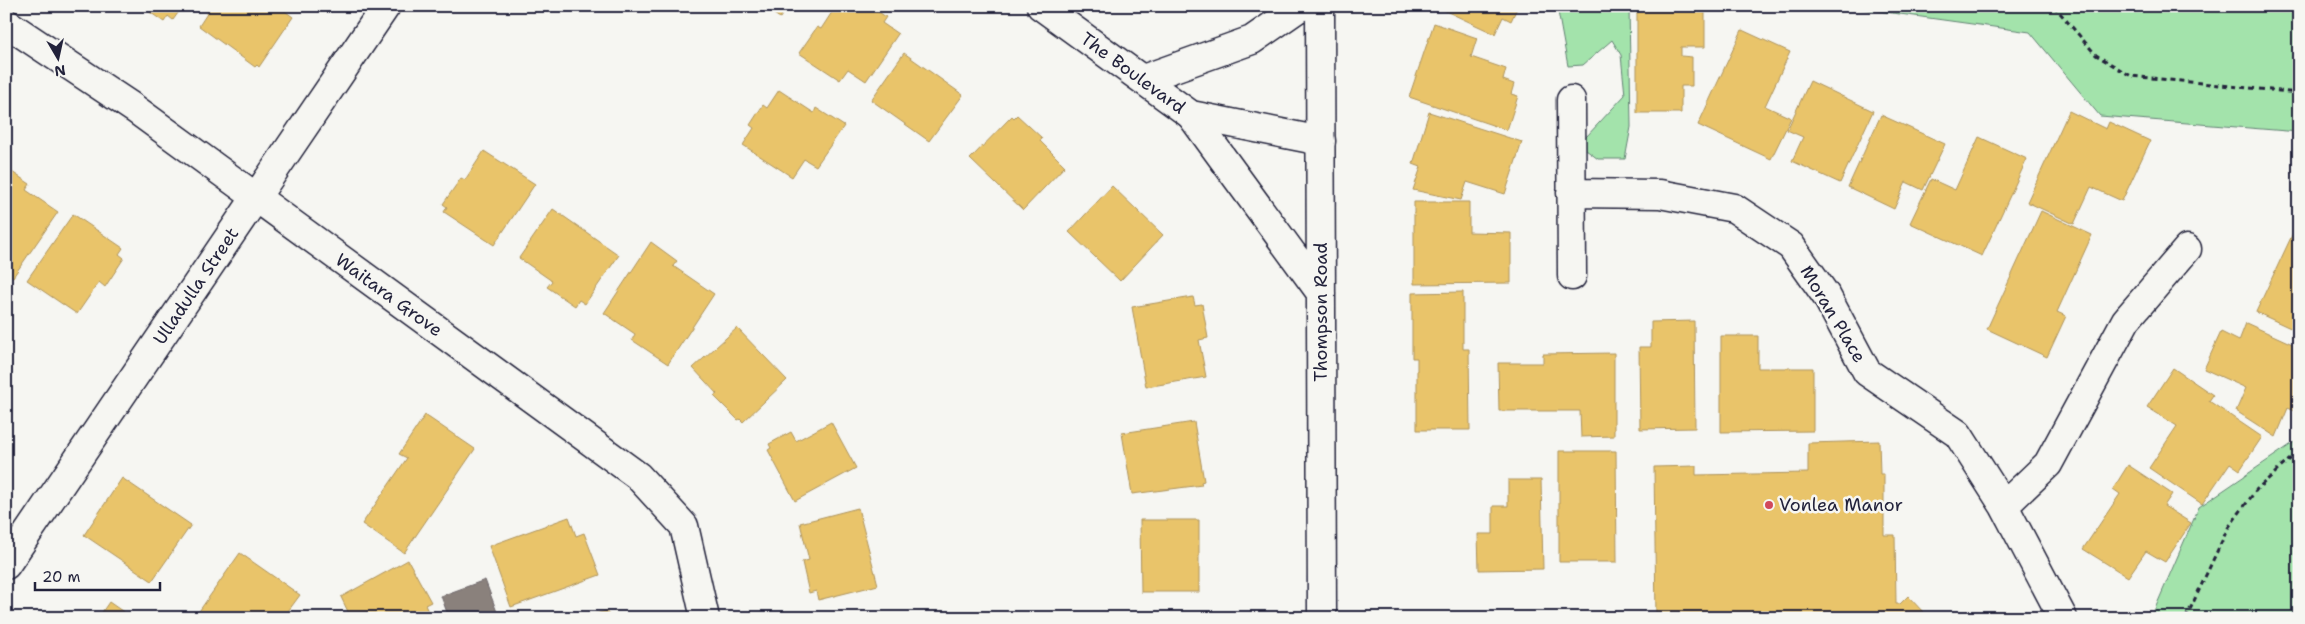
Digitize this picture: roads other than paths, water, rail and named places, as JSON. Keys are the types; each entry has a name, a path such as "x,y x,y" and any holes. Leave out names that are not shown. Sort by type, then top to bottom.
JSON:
{"street":[{"name":"Ulladulla Street","path":"6,565 386,6"},
{"name":"The Boulevard","path":"1041,6 1191,115 1321,141"},
{"path":"1143,79 1252,40 1301,6"},
{"name":"Thompson Road","path":"1320,6 1322,618"},
{"name":"Waitara Grove","path":"6,23 135,109 638,476 684,526 705,618"},
{"path":"1570,100 1572,276"},
{"path":"1191,115 1321,293"},
{"name":"Moran Place","path":"1571,193 1660,194 1734,208 1791,246 1827,297 1867,372 1958,434 2004,506 2063,618"},
{"path":"2004,506 2048,464 2126,320 2186,249"}],"place":[{"name":"Vonlea Manor","path":"1769,505"}]}
